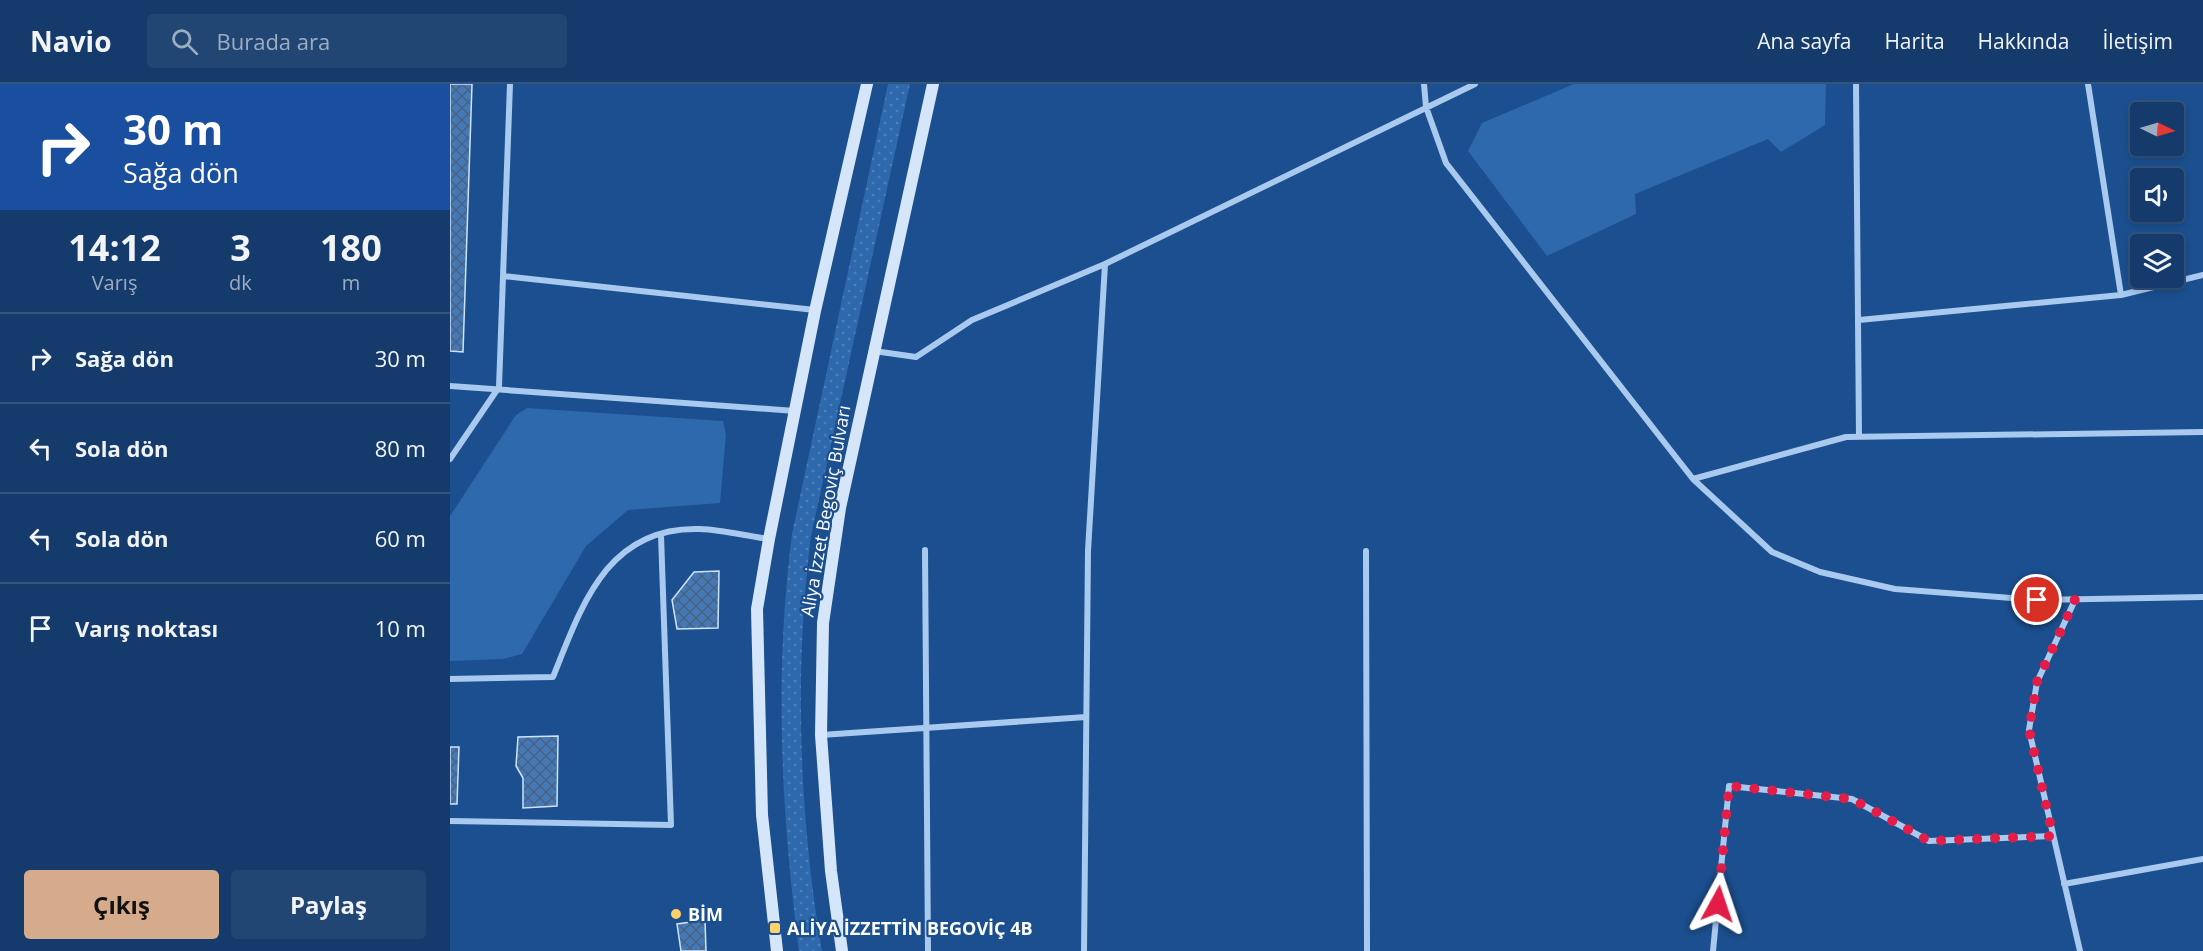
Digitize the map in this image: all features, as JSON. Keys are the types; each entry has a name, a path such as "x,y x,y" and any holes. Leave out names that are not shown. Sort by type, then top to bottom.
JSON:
{"main road":[{"path":"777,951 762,815 757,609 815,310 867,84"},
{"name":"Aliya İzzet Begoviç Bulvarı","path":"842,951 831,871 821,735 823,623 840,508 933,84"}],"street":[{"path":"450,459 499,387 510,84"},
{"path":"1424,84 1426,107 1446,162 1693,479 1772,552 1820,572 1895,589 2037,600 2203,597"},
{"path":"874,351 916,357 972,320 1105,264 1475,84"},
{"path":"1856,84 1858,437"},
{"path":"2088,84 2121,295"},
{"path":"1084,951 1088,551 1105,264"},
{"path":"1859,320 2121,295 2203,275"},
{"path":"503,276 815,310"},
{"path":"450,386 499,387 795,411"},
{"path":"1693,479 1846,437 2203,432"},
{"path":"450,679 554,677 579,612 607,566 631,545 661,534 699,529 769,539"},
{"path":"450,821 671,825 661,534"},
{"path":"925,550 928,951"},
{"path":"1366,551 1367,951"},
{"path":"2075,600 2037,682 2029,730 2080,951"},
{"path":"821,735 1086,717"},
{"path":"1713,951 1729,786 1852,799 1929,841 2053,836"},
{"path":"2064,884 2203,859"}],"shaded area":[{"path":"888,84 910,84 811,536 802,639 802,744 808,848 822,951 799,951 788,846 782,743 786,587 792,534"},
{"path":"1574,84 1826,84 1825,125 1781,152 1768,139 1635,194 1636,214 1547,256 1468,151 1482,123"},
{"path":"527,408 723,421 726,435 720,503 628,510 586,546 522,654 503,659 450,661 450,516 516,415"}],"building":[{"path":"450,84 472,84 463,352 450,351"},
{"path":"719,571 718,628 677,629 672,600 694,572"},
{"path":"558,736 557,806 523,808 523,778 516,766 518,737"},
{"path":"450,747 459,747 457,804 450,804"},
{"path":"705,920 706,951 681,951 677,924"}],"place":[{"name":"BİM","path":"676,914"},
{"name":"ALİYA İZZETTİN BEGOVİÇ 4B","path":"775,928"}],"route":[{"path":"1718,904 1729,786 1852,799 1929,841 2053,836 2029,730 2037,682 2075,600 2037,600"}]}
